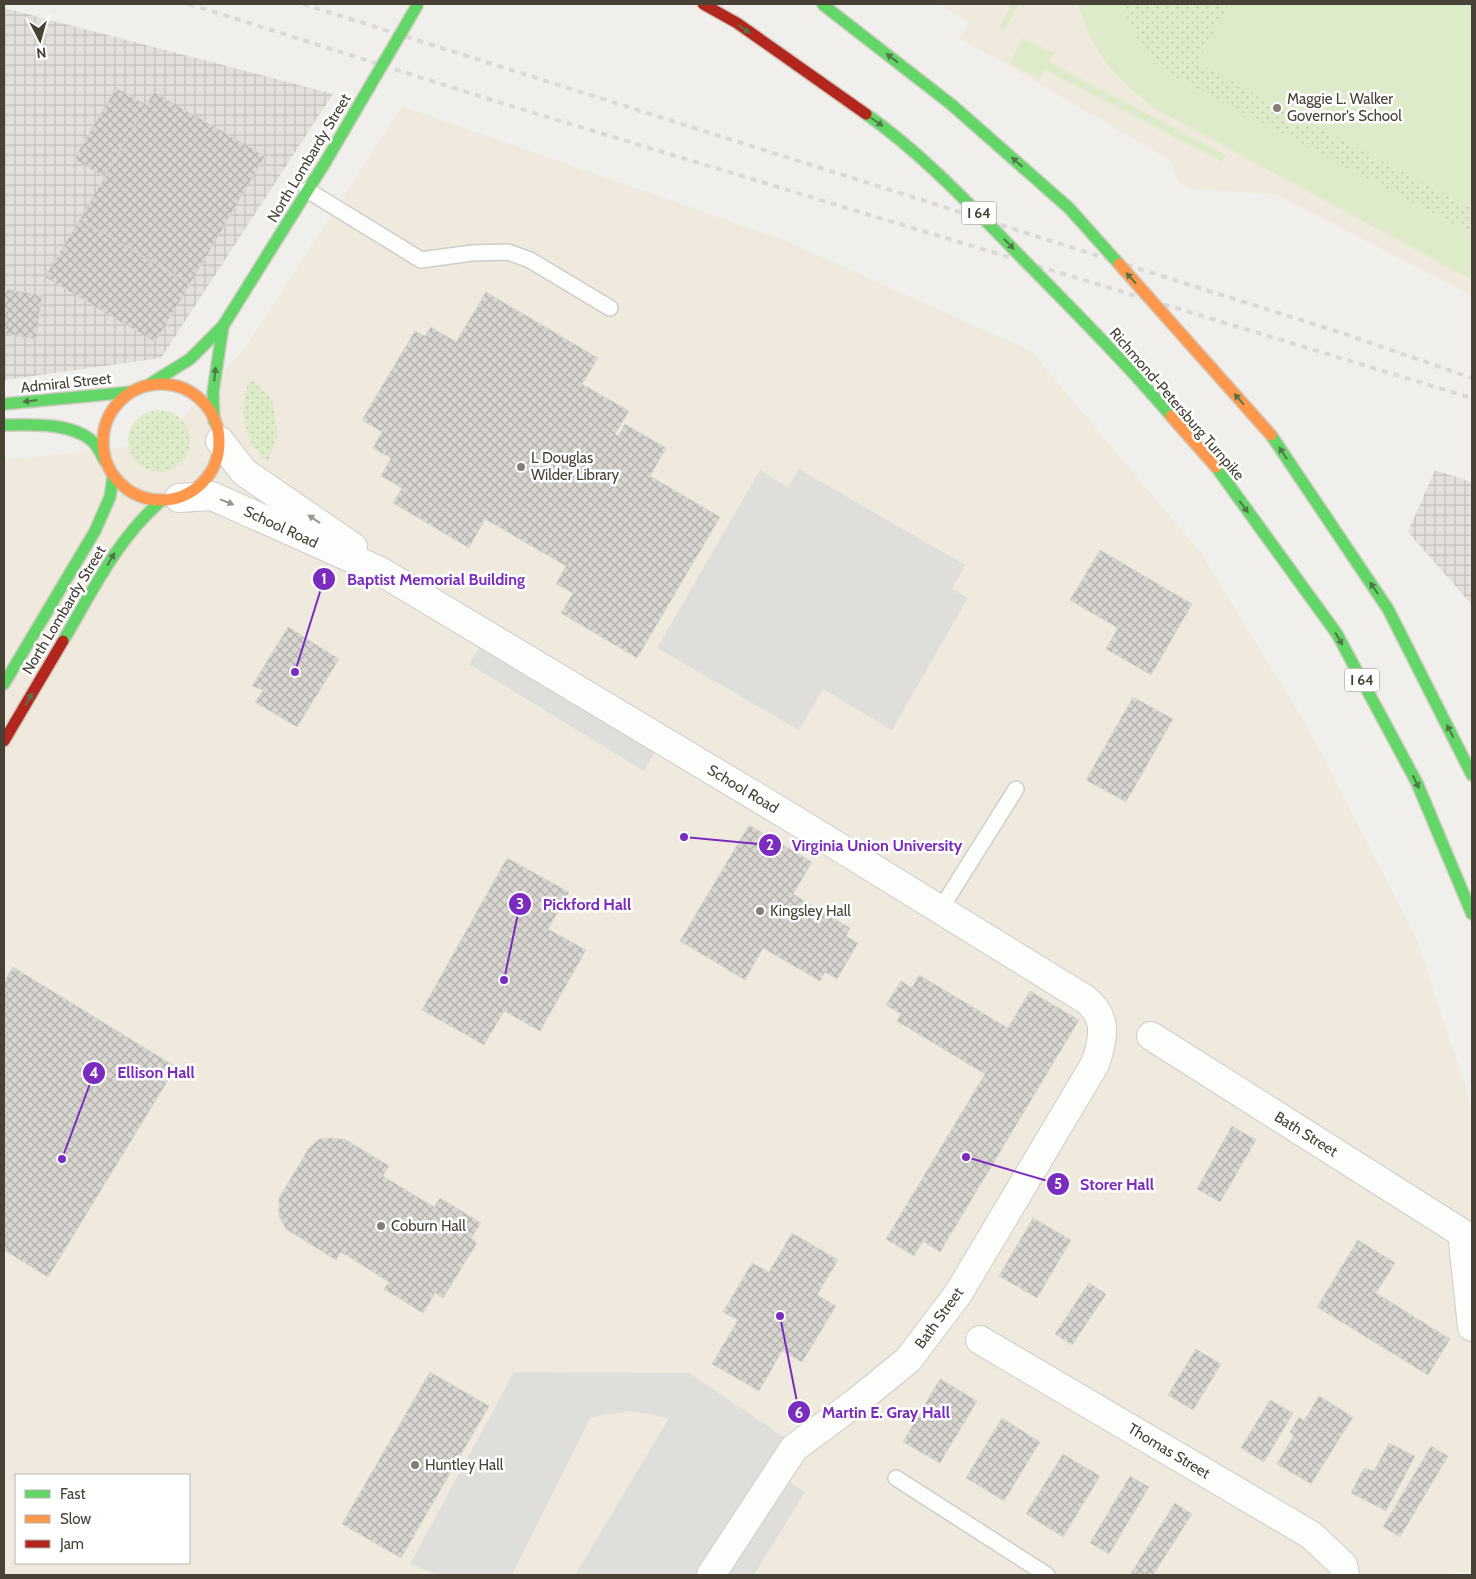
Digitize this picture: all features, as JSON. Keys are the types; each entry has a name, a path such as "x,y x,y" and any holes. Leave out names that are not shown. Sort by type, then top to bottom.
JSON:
{"main road":[{"name":"North Lombardy Street","path":"150,384 184,365 223,326 326,160 418,4"},
{"name":"Richmond-Petersburg Turnpike","path":"703,4 737,23 893,133 979,214 1136,375 1216,467 1337,634 1417,783 1472,914"},
{"path":"822,4 952,105 1069,208 1271,435 1388,609 1472,775"},
{"name":"North Lombardy Street","path":"217,431 213,392 223,326"},
{"path":"4,425 28,425 67,430 91,441 105,461 113,477 127,490 143,498 170,500 196,490 209,478 217,461 217,431 206,404 190,391 170,384 150,384 131,392 115,405 105,423 102,443 105,461"},
{"name":"Admiral Street","path":"4,404 131,392"},
{"name":"North Lombardy Street","path":"4,684 94,531 110,497 113,477"},
{"name":"North Lombardy Street","path":"4,741 119,546 145,515 170,500"}],"street":[{"name":"School Road","path":"217,431 244,472 345,540 380,571"},
{"name":"School Road","path":"170,500 212,496 380,571 795,820 1084,999 1093,1005 1100,1015"},
{"name":"Bath Street","path":"711,1575 794,1448 855,1403 908,1360 958,1294 1087,1078 1101,1047 1103,1025 1100,1015"},
{"name":"Bath Street","path":"1150,1036 1462,1233 1472,1327"},
{"name":"Thomas Street","path":"980,1340 1311,1535 1343,1566 1345,1575"}],"lane":[{"path":"307,190 420,260 472,253 508,252 530,260 610,308"},
{"path":"940,910 1016,789"},
{"path":"896,1478 1047,1575"}],"shaded area":[{"name":"Maggie L. Walker Governor's School","path":"939,4 1472,4 1472,295 1274,194 1189,189 1179,182 1170,160 960,38 969,23"},
{"path":"4,8 333,94 161,358 4,380"},
{"path":"402,106 784,240 1031,351 1201,553 1310,731 1418,942 1472,1108 1472,1571 1433,1575 4,1575 4,460 162,443 247,345"},
{"path":"799,469 965,565 952,589 968,598 892,730 823,689 799,730 657,648 760,470 788,487"},
{"path":"1435,470 1472,482 1472,605 1408,532"},
{"path":"482,643 657,748 644,771 469,664"},
{"path":"514,1372 689,1373 806,1452 783,1479 805,1492 754,1575 575,1575 669,1418 631,1411 591,1417 512,1575 440,1575 410,1564"}],"green space":[{"path":"1012,4 1019,4 1004,31 999,28"},
{"path":"1078,4 1121,4 1136,37 1151,55 1178,79 1472,234 1472,280 1157,110 1118,76 1099,52 1084,22"},
{"path":"1121,4 1472,4 1472,234 1178,79 1151,55 1136,37"},
{"path":"1229,4 1472,4 1472,209 1197,63"},
{"path":"1023,38 1054,53 1049,62 1226,155 1222,162 1045,70 1040,79 1009,63"},
{"path":"250,378 269,395 272,401 278,434 268,462 252,444 244,423 244,401"},
{"path":"159,410 171,413 181,419 187,429 190,441 187,453 181,463 171,469 159,472 147,469 137,463 131,453 128,441 131,429 137,419 147,413"}],"building":[{"path":"116,88 147,105 104,177 74,159"},
{"path":"154,92 265,156 190,284 80,219"},
{"path":"80,219 190,284 155,342 45,277"},
{"path":"4,289 42,295 36,339 4,334"},
{"name":"L Douglas Wilder Library","path":"486,292 598,358 582,384 629,411 615,434 618,436 625,424 666,448 650,476 720,517 637,658 561,613 573,593 556,584 566,566 485,519 469,548 393,503 402,488 381,476 391,458 373,448 382,432 362,420 415,331 425,336 431,327 456,342"},
{"path":"1100,550 1192,604 1151,675 1106,649 1118,628 1070,600"},
{"path":"288,627 339,659 297,727 255,702 263,690 252,686"},
{"path":"1133,697 1173,719 1126,802 1086,780"},
{"name":"Kingsley Hall","path":"749,825 812,862 793,894 850,928 846,936 858,943 837,979 825,972 820,981 763,948 745,980 680,941"},
{"path":"507,858 569,892 548,929 586,950 540,1031 504,1011 484,1045 422,1010"},
{"path":"13,967 176,1067 48,1277 4,1250 4,982"},
{"path":"919,975 1008,1028 1030,991 1079,1020 940,1252 923,1241 914,1256 886,1239 985,1074 897,1021 901,1014 886,1005 901,981 912,988"},
{"path":"1232,1126 1256,1140 1220,1202 1197,1189"},
{"name":"Coburn Hall","path":"333,1138 346,1140 389,1166 383,1176 434,1207 440,1198 481,1223 471,1238 477,1243 443,1298 435,1293 423,1313 384,1289 389,1282 341,1252 336,1260 286,1229 279,1216 279,1198 309,1148 319,1139"},
{"path":"1033,1218 1071,1240 1037,1298 999,1276"},
{"path":"792,1233 838,1260 817,1295 836,1306 802,1362 782,1351 759,1391 712,1364 738,1320 723,1312 752,1263 769,1272"},
{"path":"1358,1240 1395,1263 1376,1293 1450,1339 1428,1375 1317,1307"},
{"path":"1089,1283 1106,1294 1072,1345 1055,1334"},
{"path":"1196,1349 1221,1364 1193,1410 1168,1395"},
{"name":"Huntley Hall","path":"430,1372 489,1406 401,1558 342,1524"},
{"path":"940,1379 977,1401 940,1463 903,1442"},
{"path":"1319,1396 1353,1417 1311,1484 1277,1464 1294,1435 1290,1432 1299,1417 1304,1421"},
{"path":"1270,1400 1293,1413 1264,1462 1241,1448"},
{"path":"1002,1418 1040,1442 1004,1501 966,1478"},
{"path":"1389,1443 1415,1456 1386,1511 1351,1493 1364,1468 1374,1471"},
{"path":"1431,1446 1448,1456 1400,1537 1383,1527"},
{"path":"1063,1454 1100,1476 1063,1537 1026,1514"},
{"path":"1130,1476 1149,1487 1109,1554 1090,1543"},
{"path":"1175,1503 1192,1514 1153,1575 1130,1575"}],"railway":[{"path":"189,4 495,101 1472,398"},
{"path":"303,4 1345,334 1472,378"}],"traffic: fast":[{"path":"326,161 418,4"},
{"path":"822,4 952,105 1069,208 1119,264"},
{"path":"866,114 908,146 966,201 1098,336 1171,416"},
{"path":"150,384 190,359 223,326 326,161"},
{"path":"214,421 213,392 223,326"},
{"path":"4,404 131,392"},
{"path":"4,425 38,425 73,430 92,441 105,461"},
{"path":"1271,435 1388,609 1472,775"},
{"path":"1216,467 1337,634 1417,783 1472,914"},
{"path":"4,684 95,531 110,497 113,477"},
{"path":"63,641 118,549 145,516 161,501"}],"traffic: slow":[{"path":"1119,264 1271,435"},
{"path":"161,384 183,388 193,393 202,401 210,410 215,420 219,442 215,464 210,474 202,483 193,491 183,496 161,500 139,496 129,491 120,483 112,474 107,464 103,442 107,420 112,410 120,401 129,393 139,388 161,384"},
{"path":"1171,416 1216,467"}],"traffic: jam":[{"path":"703,4 737,23 866,114"},
{"path":"4,741 63,641"}],"place":[{"name":"Maggie L. Walker Governor's School","path":"1277,108"},
{"name":"L Douglas Wilder Library","path":"521,467"},
{"name":"Baptist Memorial Building","path":"295,672"},
{"name":"Virginia Union University","path":"684,837"},
{"name":"Kingsley Hall","path":"760,911"},
{"name":"Pickford Hall","path":"504,980"},
{"name":"Storer Hall","path":"966,1157"},
{"name":"Ellison Hall","path":"62,1159"},
{"name":"Coburn Hall","path":"381,1226"},
{"name":"Martin E. Gray Hall","path":"780,1316"},
{"name":"Huntley Hall","path":"415,1465"}]}
